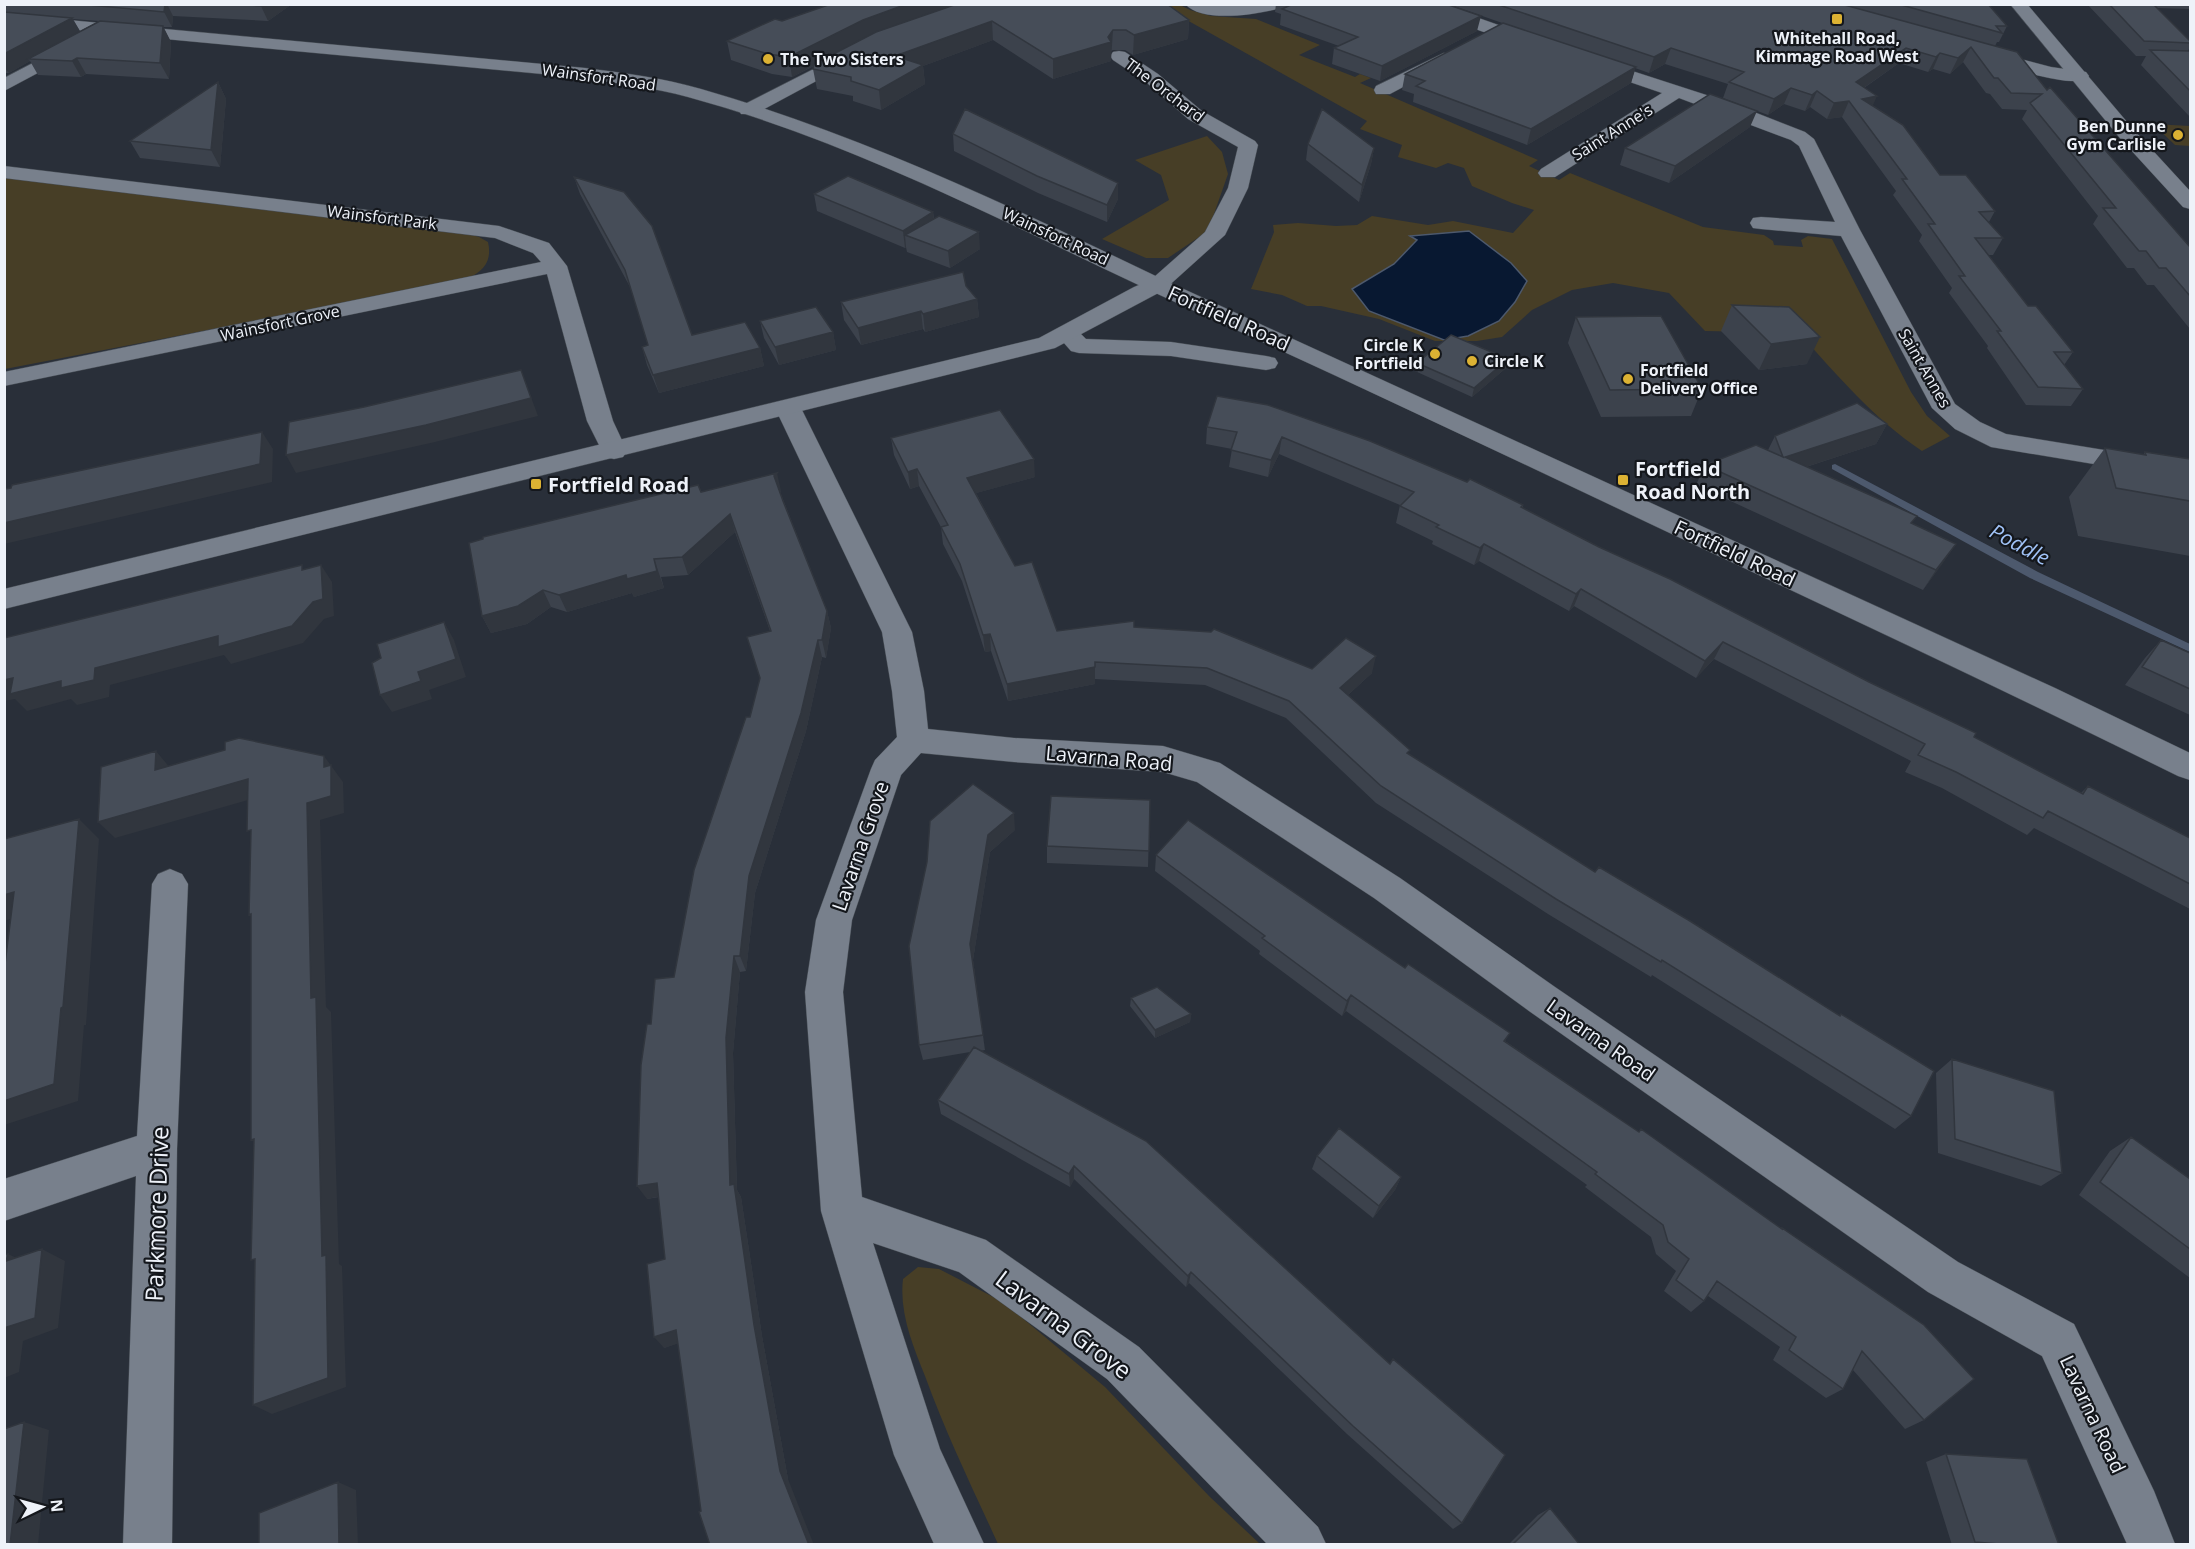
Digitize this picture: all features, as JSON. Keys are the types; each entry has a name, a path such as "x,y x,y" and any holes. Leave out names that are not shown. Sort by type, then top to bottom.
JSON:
{"street":[{"path":"1193,4 1209,10 1248,11 1275,4"},
{"path":"1422,4 1487,36 1552,50"},
{"path":"2018,4 2126,133 2190,203"},
{"name":"Wainsfort Road","path":"4,19 585,74 652,83 694,93 827,136 1012,215 1156,285"},
{"path":"4,86 105,28"},
{"path":"748,110 872,45"},
{"path":"1964,49 2050,72 2080,76"},
{"path":"1383,90 1457,51"},
{"name":"The Orchard","path":"1119,56 1152,78 1195,115 1248,145 1238,188 1214,235 1156,285"},
{"name":"Saint Annes","path":"1575,57 1798,136 1807,143 1849,230 1945,408 1971,429 2000,441 2190,472"},
{"name":"Saint Anne's","path":"1548,173 1676,92"},
{"name":"Wainsfort Park","path":"4,172 499,232 541,248 556,266"},
{"path":"1761,223 1849,230"},
{"path":"556,266 600,421 614,451"},
{"name":"Wainsfort Grove","path":"4,379 556,266"},
{"name":"Fortfield Road","path":"4,599 1047,343 1068,334 1156,285 1305,352 2022,686 2190,767"},
{"path":"1068,334 1079,346 1171,350 1266,363"},
{"path":"788,408 897,632 908,691 913,740"},
{"name":"Lavarna Grove","path":"913,740 886,769 834,920 824,992 842,1211 918,1455 959,1545"},
{"name":"Lavarna Road","path":"913,740 1014,750 1163,759 1208,772 1388,888 1551,1005 1943,1277 2058,1340 2137,1508 2151,1545"},
{"name":"Parkmore Drive","path":"147,1545 157,1149 170,884"},
{"path":"4,1200 157,1149"},
{"name":"Lavarna Grove","path":"842,1211 971,1255 1123,1364 1301,1545"}],"shaded area":[{"path":"1160,5 1180,5 1211,16 1256,19 1320,45 1299,55 1355,77 1360,74 1371,78 1360,83 1538,160 1529,166 1559,180 1570,173 1703,227 1764,235 1773,241 1774,245 1803,247 1801,240 1808,236 1832,239 1911,392 1927,416 1950,436 1922,451 1872,411 1799,333 1705,331 1669,293 1613,283 1572,290 1532,310 1502,337 1477,341 1435,341 1379,319 1321,306 1307,306 1282,295 1251,289 1274,232 1273,225 1298,223 1357,225 1372,216 1428,225 1453,221 1513,233 1534,210 1472,186 1464,168 1448,163 1436,168 1398,157 1402,145 1360,129 1367,121"},
{"name":"Ben Dunne Gym Carlisle","path":"2153,124 2190,126 2190,146 2175,145"},
{"path":"1207,136 1222,152 1228,174 1208,231 1168,258 1146,258 1102,239 1169,200 1161,175 1135,160"},
{"path":"5,177 465,233 488,242 488,259 481,270 469,278 453,283 5,369"},
{"path":"918,1267 939,1269 1003,1302 1105,1387 1209,1496 1260,1544 998,1544 942,1419 908,1329 903,1304 903,1279"}],"water":[{"path":"1469,231 1511,263 1527,281 1515,302 1499,321 1468,336 1444,340 1369,311 1352,289 1394,264 1417,240 1410,236"}],"building":[{"path":"78,4 165,4 164,12"},
{"path":"237,4 263,4 261,6"},
{"path":"831,4 907,4 863,20 789,57 768,54 727,41 775,19 782,21"},
{"path":"957,4 1167,4 1189,20 1134,35 1126,30 1113,30 1108,37 1111,42 1053,59 992,21 895,56 923,65 879,90 851,81 851,77 813,69 814,64 876,32"},
{"path":"1293,4 1446,4 1481,16 1382,66 1334,48 1358,37 1282,9"},
{"path":"1496,4 1841,4 2017,52 2047,90 2050,87 2190,247 2190,296 2166,268 2159,268 2146,251 2139,251 2103,208 2116,208 2030,103 2042,94 2011,93 1998,78 1994,78 1971,47 1958,58 1940,53 1936,57 1906,48 1856,82 1877,96 1862,99 1903,125 1940,175 1966,175 1995,211 1979,212 2003,238 1975,238 2028,306 2036,306 2073,352 2054,352 2083,389 2038,387 1997,331 2001,331 1959,276 1965,276 1928,224 1935,224 1902,179 1907,179 1849,101 1834,103 1817,91 1812,95 1791,88 1774,99 1729,82 1744,72 1671,48 1654,57"},
{"path":"1898,4 1988,4 2007,26 1996,26 2002,33"},
{"path":"2109,4 2153,4 2190,43 2144,41"},
{"path":"4,12 72,18 4,54"},
{"path":"100,21 163,26 160,63 77,58 72,61 28,59"},
{"path":"1503,23 1636,67 1531,129 1416,86 1425,81 1405,74"},
{"path":"2150,50 2190,51 2190,91"},
{"path":"218,82 211,150 130,141"},
{"path":"1710,94 1757,111 1675,166 1625,148"},
{"path":"965,109 1118,183 1107,205 1037,176 953,134"},
{"path":"1322,109 1374,148 1362,185 1308,144"},
{"path":"848,176 933,212 903,231 814,194"},
{"path":"574,177 624,192 652,226 692,335 745,322 760,348 653,375 642,347 648,345 625,270"},
{"path":"939,216 979,232 948,251 905,235"},
{"path":"963,272 966,286 977,299 923,314 921,311 858,328 841,302"},
{"path":"1732,305 1789,307 1820,337 1771,344"},
{"path":"816,307 833,332 775,347 760,321"},
{"path":"1661,316 1702,389 1610,390 1576,317"},
{"path":"1451,335 1508,359 1474,388 1417,363"},
{"path":"521,370 531,398 426,425 286,455 289,422"},
{"path":"1217,396 1268,405 1370,441 1467,482 1470,479 1599,547 1670,579 1869,682 1976,733 1974,737 2083,794 2088,786 2190,838 2190,884 2048,811 2043,818 1956,772 1918,755 1925,744 1723,642 1705,661 1581,589 1576,594 1484,544 1480,548 1436,527 1439,525 1400,506 1414,492 1282,437 1271,460 1231,450 1237,432 1207,427"},
{"path":"1857,403 1887,424 1785,457 1917,516 1911,523 1956,544 1936,570 1705,465 1756,445 1783,457 1775,436"},
{"path":"1000,410 1034,459 967,478 1015,566 1032,562 1057,631 1134,621 1134,627 1211,632 1214,629 1312,669 1346,638 1376,656 1340,688 1410,750 1407,753 1595,872 1599,867 1690,921 1840,1016 1841,1014 1934,1071 1911,1116 1662,960 1661,962 1556,899 1381,786 1289,701 1207,668 1095,662 1095,667 1007,684 990,634 983,635 960,564 941,527 948,525 917,469 908,472 891,438"},
{"path":"262,432 260,464 4,523 4,489 11,488 12,485"},
{"path":"2105,448 2190,459 2190,501 2116,488"},
{"path":"777,473 774,476 783,501 827,611 822,640 818,640 801,713 749,876 740,956 734,956 726,1038 730,1185 734,1184 754,1325 780,1471 809,1545 710,1545 699,1512 701,1511 676,1330 654,1337 647,1264 665,1259 657,1183 637,1186 641,1065 647,1024 651,1024 655,979 674,977 694,870 746,717 750,717 760,678 747,637 771,631 730,514 682,557 654,559 657,571 627,579 626,575 559,595 543,590 518,606 482,616 469,543 483,539 483,537 698,485 701,492"},
{"path":"302,565 302,570 321,565 323,599 313,602 292,626 218,647 218,636 95,668 94,680 61,688 61,681 10,694 13,678 4,680 4,638"},
{"path":"444,622 456,659 418,672 421,681 380,695 372,663 381,658 377,644"},
{"path":"2161,640 2190,653 2190,689 2142,667"},
{"path":"239,738 324,756 324,767 331,765 331,796 307,803 311,998 316,997 322,1256 326,1255 328,1378 253,1405 255,1259 251,1260 254,1139 251,1140 251,914 249,915 251,830 247,831 248,779 98,822 101,767 156,751 155,770 225,750 225,742"},
{"path":"973,784 1014,813 988,835 970,944 983,1035 919,1045 909,946 927,862 930,821"},
{"path":"1051,796 1150,800 1149,851 1047,846"},
{"path":"79,819 54,1084 4,1101 4,972 14,892 4,895 4,839"},
{"path":"1188,820 1405,968 1408,964 1510,1033 1504,1041 1639,1132 1641,1129 1782,1229 1924,1325 1974,1379 1924,1420 1862,1351 1843,1389 1789,1350 1796,1337 1717,1281 1704,1301 1676,1280 1689,1259 1668,1242 1663,1225 1595,1174 1597,1172 1351,995 1347,1001 1262,938 1265,936 1156,855"},
{"path":"1157,987 1191,1014 1155,1030 1131,998"},
{"path":"974,1047 1146,1141 1390,1364 1393,1359 1505,1455 1462,1523 1353,1426 1191,1272 1188,1276 1074,1166 1069,1174 938,1100"},
{"path":"1952,1059 2054,1091 2062,1173 1955,1139"},
{"path":"1339,1128 1401,1177 1379,1206 1317,1156"},
{"path":"2131,1137 2190,1179 2190,1249 2100,1182"},
{"path":"42,1249 35,1318 4,1328 4,1255 8,1254 6,1261"},
{"path":"24,1422 10,1545 4,1545 4,1429"},
{"path":"1946,1454 2027,1459 2059,1545 1975,1542"},
{"path":"338,1482 339,1545 259,1545 259,1513"},
{"path":"1550,1508 1580,1545 1512,1545"}],"waterway":[{"name":"Poddle","path":"1835,467 2034,575 2190,648"}],"place":[{"name":"Whitehall Road, Kimmage Road West","path":"1837,19"},
{"name":"The Two Sisters","path":"768,59"},
{"name":"Ben Dunne Gym Carlisle","path":"2178,135"},
{"name":"Circle K Fortfield","path":"1435,354"},
{"name":"Circle K","path":"1472,361"},
{"name":"Fortfield Delivery Office","path":"1628,379"},
{"name":"Fortfield Road North","path":"1623,480"},
{"name":"Fortfield Road","path":"536,484"}]}
